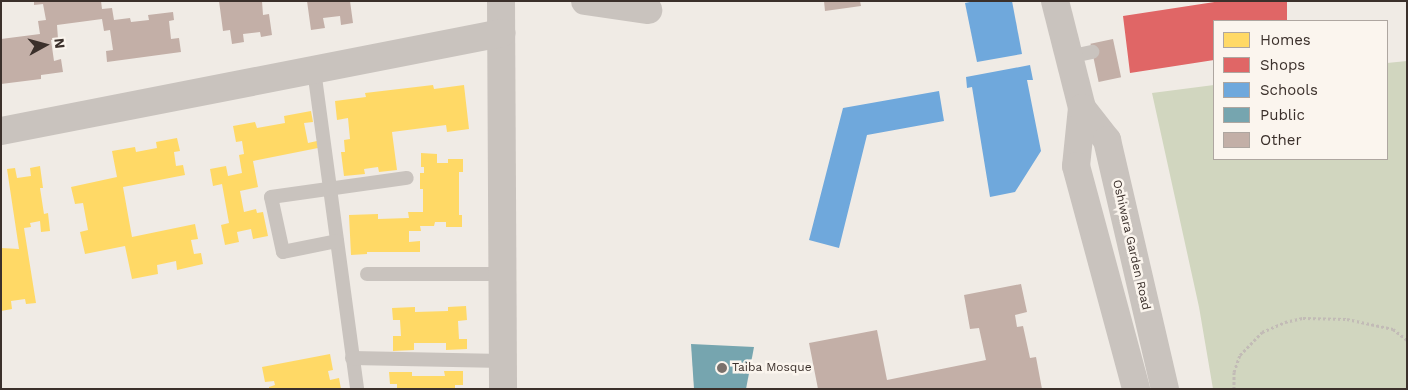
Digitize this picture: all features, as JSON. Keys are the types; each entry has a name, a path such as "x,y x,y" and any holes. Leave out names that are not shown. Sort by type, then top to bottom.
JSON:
{"street":[{"path":"501,1 503,389"},
{"path":"585,1 648,10"},
{"name":"Oshiwara Garden Road","path":"1055,1 1080,54 1082,108 1076,166 1136,389"},
{"path":"1,131 502,33"},
{"name":"Oshiwara Garden Road","path":"1082,108 1106,140 1165,389"}],"lane":[{"path":"314,70 357,389"},
{"path":"337,241 283,252 271,197 407,178"},
{"path":"367,274 503,274"},
{"path":"352,358 503,361"}],"path":[{"path":"1234,389 1234,372 1240,355 1262,332 1285,322 1303,318 1347,319 1393,329 1407,340"}],"green space":[{"path":"1407,61 1407,389 1213,389 1199,307 1152,93 1213,85 1213,160 1388,160 1388,63"}],"building: Homes":[{"path":"433,85 434,89 464,85 469,129 447,132 446,125 392,132 397,170 379,172 378,167 364,169 365,174 344,176 341,152 345,152 344,140 350,139 348,118 337,120 335,101 366,97 365,93"},
{"path":"311,111 313,122 304,123 308,143 317,141 318,148 253,161 258,187 240,191 244,212 256,209 257,213 263,212 268,236 253,239 251,229 237,232 239,242 225,245 221,225 229,223 222,184 213,186 210,169 226,166 228,176 242,173 239,155 244,154 242,141 236,142 233,126 255,122 257,128 285,123 284,116"},
{"path":"177,138 180,151 174,152 176,166 183,165 185,175 123,187 132,237 195,224 198,239 191,240 194,254 201,253 203,264 177,270 176,261 157,265 158,274 132,279 125,246 85,254 80,232 88,230 83,203 75,204 71,187 117,177 112,151 135,147 136,152 157,148 156,142"},
{"path":"421,153 437,154 437,163 448,163 448,159 463,159 463,172 459,172 459,215 462,215 462,227 446,227 446,222 435,222 434,226 420,226 421,231 409,231 409,242 420,241 420,252 367,252 367,254 351,255 349,215 378,214 378,219 409,218 408,212 423,212 423,189 420,189 420,173 424,173 424,167 421,167"},
{"path":"40,166 43,188 40,188 44,214 48,213 50,231 41,232 40,221 30,223 31,227 24,228 36,303 26,304 25,299 11,301 12,309 1,311 1,248 19,249 7,169 15,168 17,178 31,176 30,168"},
{"path":"466,306 467,320 458,321 459,339 467,339 467,349 446,350 446,343 414,343 414,350 393,351 393,336 401,336 400,320 393,320 392,308 415,307 415,312 448,311 448,307"},
{"path":"330,354 333,370 328,371 330,380 339,378 341,389 269,389 269,387 275,385 274,381 265,382 262,367"},
{"path":"444,371 463,371 463,385 455,385 455,389 397,389 397,384 390,384 389,372 412,372 412,376 445,376"}],"building: Shops":[{"path":"1221,1 1287,1 1287,20 1213,20 1213,60 1130,73 1123,16"}],"building: Schools":[{"path":"975,1 1012,1 1022,54 977,62 965,3"},
{"path":"1030,65 1033,80 1027,80 1041,151 1015,192 990,197 972,87 967,88 966,77"},
{"path":"939,91 944,121 867,135 839,248 809,240 843,108"}],"building: Public":[{"name":"Taiba Mosque","path":"691,344 754,347 746,389 694,389"}],"building: Other":[{"path":"34,1 101,1 102,9 112,8 114,20 130,18 131,22 149,20 148,15 173,12 174,20 169,21 171,39 179,38 181,52 107,62 106,51 113,50 110,30 104,31 102,19 57,25 58,39 51,40 54,61 61,59 63,72 41,75 41,79 1,84 1,39 40,34 38,21 46,20 43,4 34,5"},
{"path":"219,1 262,1 263,15 269,14 272,35 261,37 260,32 243,34 244,42 232,44 230,30 223,31"},
{"path":"307,1 350,1 353,23 341,25 340,16 323,18 325,28 311,30"},
{"path":"824,1 860,1 861,6 825,11"},
{"path":"1113,39 1121,77 1099,82 1091,44"},
{"path":"1021,284 1027,312 1015,315 1017,327 1023,326 1030,358 1036,357 1042,389 818,389 809,343 877,330 887,380 986,360 979,328 970,329 964,295"}],"place":[{"name":"Taiba Mosque","path":"722,368"}]}
